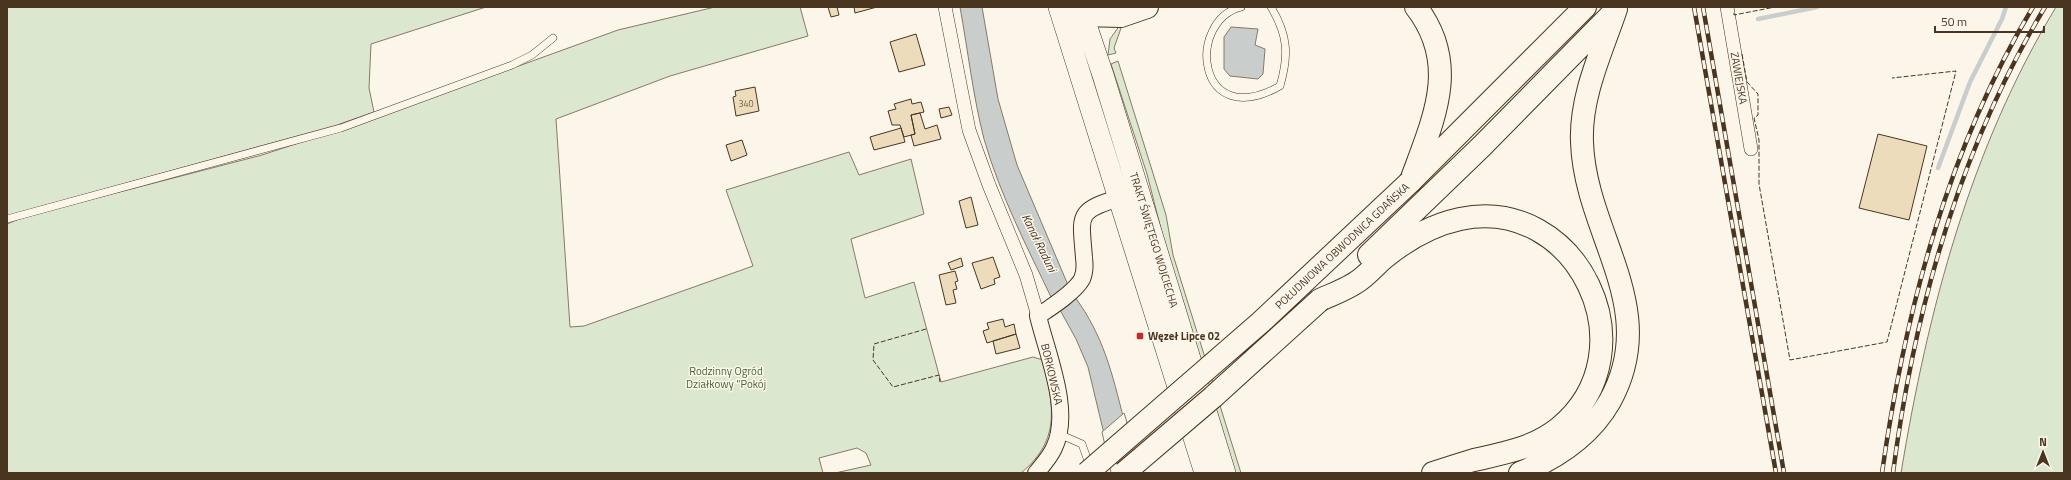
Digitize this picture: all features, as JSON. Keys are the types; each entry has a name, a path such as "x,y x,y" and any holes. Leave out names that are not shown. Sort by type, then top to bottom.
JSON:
{"highway":[{"path":"1076,11 1121,16 1147,7"},
{"path":"1410,182 1435,115 1440,81 1438,56 1430,31 1416,7"},
{"name":"POŁUDNIOWA OBWODNICA GDAŃSKA","path":"1087,473 1260,322 1410,182 1585,7"},
{"path":"1124,473 1218,392 1320,300 1482,146 1617,8"},
{"path":"1520,473 1547,461 1576,442 1602,415 1616,390 1628,349 1628,316 1621,285 1592,202 1583,162 1582,143 1585,103 1617,8"},
{"path":"1320,300 1360,280 1393,252 1424,232 1442,224 1479,217 1516,221 1533,228 1560,246 1582,271 1598,306 1602,350 1593,381 1584,399 1573,414 1550,435 1532,445 1466,462 1433,473"}],"main road":[{"name":"TRAKT ŚWIĘTEGO WOJCIECHA","path":"1076,11 1119,198 1163,333 1205,473"},
{"name":"TRAKT ŚWIĘTEGO WOJCIECHA","path":"1076,11 1103,75 1225,473"}],"street":[{"path":"945,7 969,130 989,185 1026,276 1044,312"},
{"name":"ZAWIEJSKA","path":"1727,7 1751,149"},
{"name":"TRAKT ŚWIĘTEGO WOJCIECHA","path":"1044,312 1075,287 1084,273 1081,222 1085,212 1096,205 1119,198"},
{"name":"BORKOWSKA","path":"1036,473 1054,449 1059,434 1061,416 1059,396 1044,312"}],"lane":[{"path":"1241,7 1222,17 1210,34 1206,60 1211,80 1225,94 1244,98 1266,94 1280,86 1286,66 1286,45 1282,24 1271,7"},
{"path":"7,219 340,128 512,65 532,55 552,38"},
{"path":"1059,434 1082,444 1092,473"}],"green space":[{"path":"7,7 486,7 371,44 369,88 374,112 337,125 7,216"},
{"name":"Rodzinny Ogród Działkowy \"Pokój","path":"715,7 800,7 808,36 670,76 556,119 570,327 584,326 753,266 726,190 849,152 859,175 911,159 924,214 851,239 865,298 914,282 941,382 1033,357 1043,360 1050,392 1051,421 1049,434 1043,447 1034,460 1021,473 835,473 871,465 866,453 857,448 819,458 823,473 7,473 7,224 27,216 262,155 375,118 618,30"},
{"path":"2056,7 2064,7 2064,473 1901,473 1925,351 1939,291 1956,232 1976,174 1999,117 2026,61"},
{"path":"1120,25 1121,28 1114,48 1116,53 1108,55 1110,39"},
{"path":"1118,61 1166,215 1173,255 1241,473 1233,473 1162,233 1147,174 1111,64"}],"water":[{"name":"Kanał Raduni","path":"960,7 982,7 998,99 1017,165 1068,285 1052,299 1006,201 990,160 977,106"},
{"path":"1231,27 1258,29 1255,45 1265,49 1263,74 1258,79 1230,76 1224,69 1224,37"},
{"path":"1075,297 1093,326 1106,356 1124,420 1105,438 1088,367 1076,339 1060,310"}],"pier":[{"path":"1124,413 1138,473 1111,473 1102,432"}],"building":[{"path":"828,7 837,7 839,15 831,17"},
{"path":"854,7 877,7 855,13"},
{"path":"916,34 925,65 899,72 890,42"},
{"path":"755,87 759,111 736,116 733,97 736,96 735,91"},
{"path":"911,99 912,104 921,102 924,112 911,115 915,134 904,137 900,125 892,125 888,111 896,109 894,104"},
{"path":"949,107 952,115 941,118 939,109"},
{"path":"920,113 925,129 937,125 941,139 914,146 911,135 915,134 911,115"},
{"path":"901,128 905,142 874,150 870,137"},
{"path":"1878,134 1927,146 1909,220 1859,208"},
{"path":"742,140 747,155 731,161 726,145"},
{"path":"971,197 978,225 966,228 959,201"},
{"path":"993,257 1000,277 994,279 995,284 981,289 972,263"},
{"path":"961,258 963,266 951,270 948,263"},
{"path":"955,271 958,281 955,282 957,289 953,290 956,303 946,305 939,275"},
{"path":"1003,319 1005,327 1014,324 1016,334 987,343 983,331 989,329 987,323"},
{"path":"1016,334 1020,348 996,354 993,341"}],"waterway":[{"path":"1758,19 1817,7"},
{"path":"1938,168 1970,82 2002,19 2006,7"}],"railway":[{"path":"1694,7 1776,473"},
{"path":"1703,7 1784,473"},
{"path":"1882,473 1903,352 1917,292 1934,232 1954,174 1977,117 2003,61 2033,7"},
{"path":"1893,473 1902,412 1914,352 1928,292 1945,232 1965,174 1988,117 2015,61 2045,7"}],"fence":[{"path":"1734,13 1734,15 1775,7"},
{"path":"1742,54 1747,82 1758,94 1758,115 1754,118 1759,140 1759,184 1790,360 1887,342 1956,71 1892,78"},
{"path":"926,329 874,344 873,360 893,387 939,375 940,382"}],"place":[{"name":"Węzeł Lipce 02","path":"1140,336"}]}
